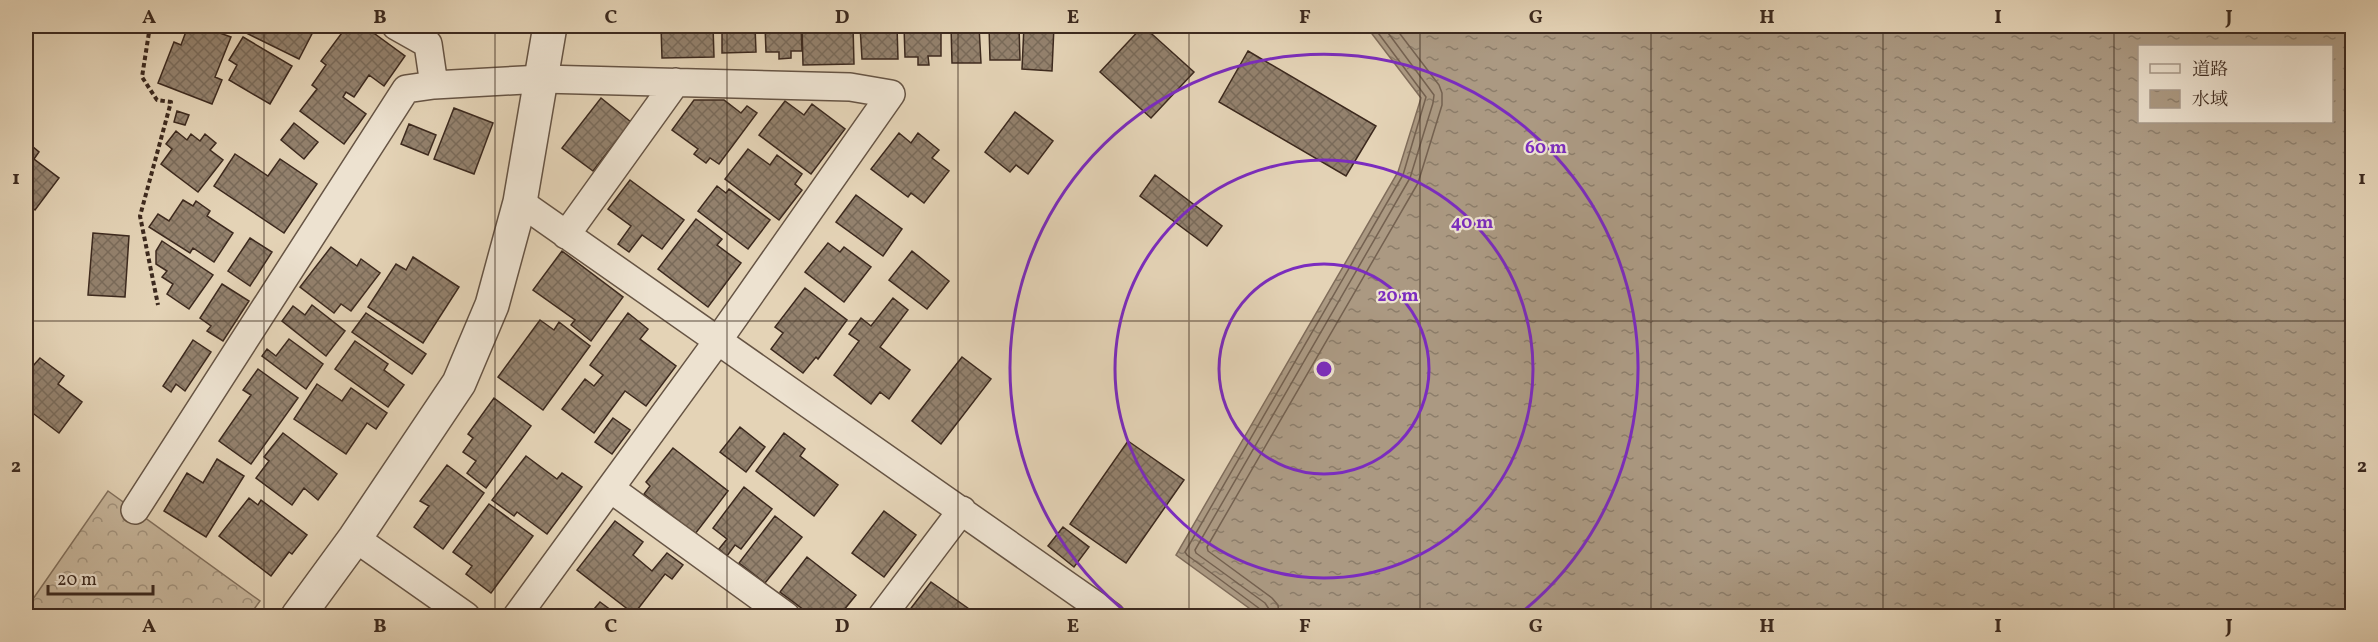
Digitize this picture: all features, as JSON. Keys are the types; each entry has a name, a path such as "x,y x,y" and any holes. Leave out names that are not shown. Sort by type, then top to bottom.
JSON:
{"street":[{"path":"396,26 428,44 434,85"},
{"path":"298,616 355,538 459,383 492,305 520,202 550,26"},
{"path":"135,510 406,89 434,85 542,79 850,87 891,94 719,339 517,616"},
{"path":"566,235 676,82"},
{"path":"520,202 719,339 1111,616"},
{"path":"611,489 786,616"},
{"path":"882,616 962,510"},
{"path":"355,538 466,616"}],"path":[{"path":"150,26 142,77 157,100 171,102 140,216 158,305"}],"green space":[{"path":"108,491 260,601 249,616 26,616 26,609"}],"water":[{"path":"1366,26 2352,26 2352,616 1260,616 1176,555 1398,172 1421,98"}],"building":[{"path":"188,26 200,26 231,37 215,77 222,80 212,104 158,83 174,42 181,45"},
{"path":"250,26 316,26 299,59 246,33"},
{"path":"347,26 364,26 405,56 384,86 369,75 354,97 346,92 343,97 366,114 344,144 300,111 317,89 312,85 326,65 321,61"},
{"path":"448,26 511,26 510,33"},
{"path":"661,26 713,26 714,57 662,58"},
{"path":"722,26 755,26 756,52 722,53"},
{"path":"765,26 801,26 802,51 791,51 791,58 779,59 779,52 766,52"},
{"path":"802,26 853,26 854,64 803,65"},
{"path":"860,26 897,26 898,59 862,59"},
{"path":"904,26 941,26 941,56 928,56 929,65 918,65 918,57 905,57"},
{"path":"951,26 979,26 981,63 952,63"},
{"path":"989,26 1019,26 1020,60 990,60"},
{"path":"1024,26 1054,26 1052,71 1022,69"},
{"path":"1143,26 1194,72 1151,118 1100,72"},
{"path":"243,37 292,66 270,104 229,80 237,65 229,60"},
{"path":"1248,51 1376,126 1346,176 1219,102"},
{"path":"601,98 631,122 593,171 562,148"},
{"path":"694,100 724,100 741,113 747,106 757,113 719,164 710,158 706,163 694,154 698,149 672,130"},
{"path":"785,101 804,115 812,104 845,129 811,174 759,135"},
{"path":"454,108 493,123 474,174 434,159"},
{"path":"177,111 189,115 185,125 174,122"},
{"path":"1015,112 1053,141 1028,174 1016,165 1010,172 985,152"},
{"path":"294,123 318,142 304,159 281,140"},
{"path":"409,124 436,135 428,155 401,144"},
{"path":"176,131 187,140 191,134 200,141 205,134 216,143 210,150 223,160 198,192 161,164 172,149 166,144"},
{"path":"899,133 911,143 918,133 939,150 932,158 949,171 924,203 911,193 908,197 871,169"},
{"path":"26,141 39,152 34,159 59,178 35,210 26,203"},
{"path":"748,149 770,165 777,155 802,174 795,184 802,190 779,220 725,179"},
{"path":"235,154 268,176 280,159 317,184 284,233 214,186"},
{"path":"1155,175 1222,226 1207,246 1140,196"},
{"path":"630,180 684,220 662,249 642,235 629,252 618,244 631,226 608,209"},
{"path":"717,186 726,193 729,189 770,220 748,249 698,211"},
{"path":"856,195 902,229 883,256 836,222"},
{"path":"183,200 193,206 196,201 210,211 207,216 233,233 214,262 193,248 190,253 149,227 158,214 169,221"},
{"path":"696,219 722,239 717,245 741,263 708,307 658,269"},
{"path":"93,233 129,236 125,297 88,295"},
{"path":"250,238 272,252 250,286 228,271"},
{"path":"162,241 213,275 189,309 167,294 173,284 162,277 167,271 156,264 156,251"},
{"path":"828,243 840,252 844,247 871,267 844,302 805,272"},
{"path":"331,247 357,266 361,259 380,273 351,311 341,304 334,313 300,287"},
{"path":"562,251 623,297 591,341 571,325 575,320 533,290"},
{"path":"912,251 949,281 927,309 889,280"},
{"path":"413,257 459,287 423,343 368,307 396,264 406,270"},
{"path":"222,284 249,301 223,341 207,331 211,326 200,318"},
{"path":"805,288 847,320 818,359 816,357 803,373 771,349 783,333 775,327"},
{"path":"893,298 908,310 880,347 910,370 889,399 880,392 871,404 834,375 859,341 849,334 861,318 871,326"},
{"path":"312,305 345,331 326,356 282,321 293,306 305,315"},
{"path":"366,313 426,354 412,374 352,332"},
{"path":"628,313 648,329 640,339 676,366 646,406 625,391 594,433 562,409 585,379 594,386 603,375 590,365"},
{"path":"540,320 554,330 559,322 590,346 543,410 498,377"},
{"path":"289,339 323,364 306,389 262,356 267,349 276,356"},
{"path":"193,340 211,352 185,391 176,384 171,392 163,386"},
{"path":"355,341 388,364 384,370 404,385 388,407 335,369"},
{"path":"962,357 991,379 941,444 912,421"},
{"path":"40,358 64,376 58,384 82,402 59,433 26,408 26,360 33,366"},
{"path":"258,369 298,398 251,464 219,441 251,395 243,390"},
{"path":"317,384 342,401 351,388 387,413 376,429 367,423 346,454 294,419"},
{"path":"494,398 531,426 486,488 467,473 476,461 463,452 473,438 468,434"},
{"path":"613,418 630,430 612,454 595,442"},
{"path":"740,427 765,447 746,472 720,452"},
{"path":"283,433 337,474 318,500 304,488 292,505 256,478 269,461 264,457"},
{"path":"784,433 805,449 800,456 838,485 814,516 756,471"},
{"path":"1128,441 1184,480 1126,563 1070,524"},
{"path":"673,448 728,491 695,534 644,494 650,486 646,482"},
{"path":"526,456 557,479 562,473 582,487 547,534 517,512 514,516 492,500"},
{"path":"217,459 244,476 206,537 164,511 187,473 203,483"},
{"path":"447,465 484,493 443,549 414,527 429,506 420,501"},
{"path":"744,487 772,509 741,549 735,545 727,556 719,549 727,539 713,528"},
{"path":"249,498 258,505 261,500 307,535 292,554 289,552 271,576 219,536"},
{"path":"489,504 533,536 491,593 466,574 472,566 453,552"},
{"path":"884,511 916,535 884,577 852,553"},
{"path":"775,516 802,537 765,583 739,563"},
{"path":"615,521 643,542 633,555 652,571 667,553 683,565 672,579 665,574 634,614 577,570"},
{"path":"1063,527 1089,547 1074,567 1048,546"},
{"path":"807,557 856,595 839,616 812,616 780,592"},
{"path":"931,582 979,616 905,616"},
{"path":"600,602 619,616 588,616"}]}
